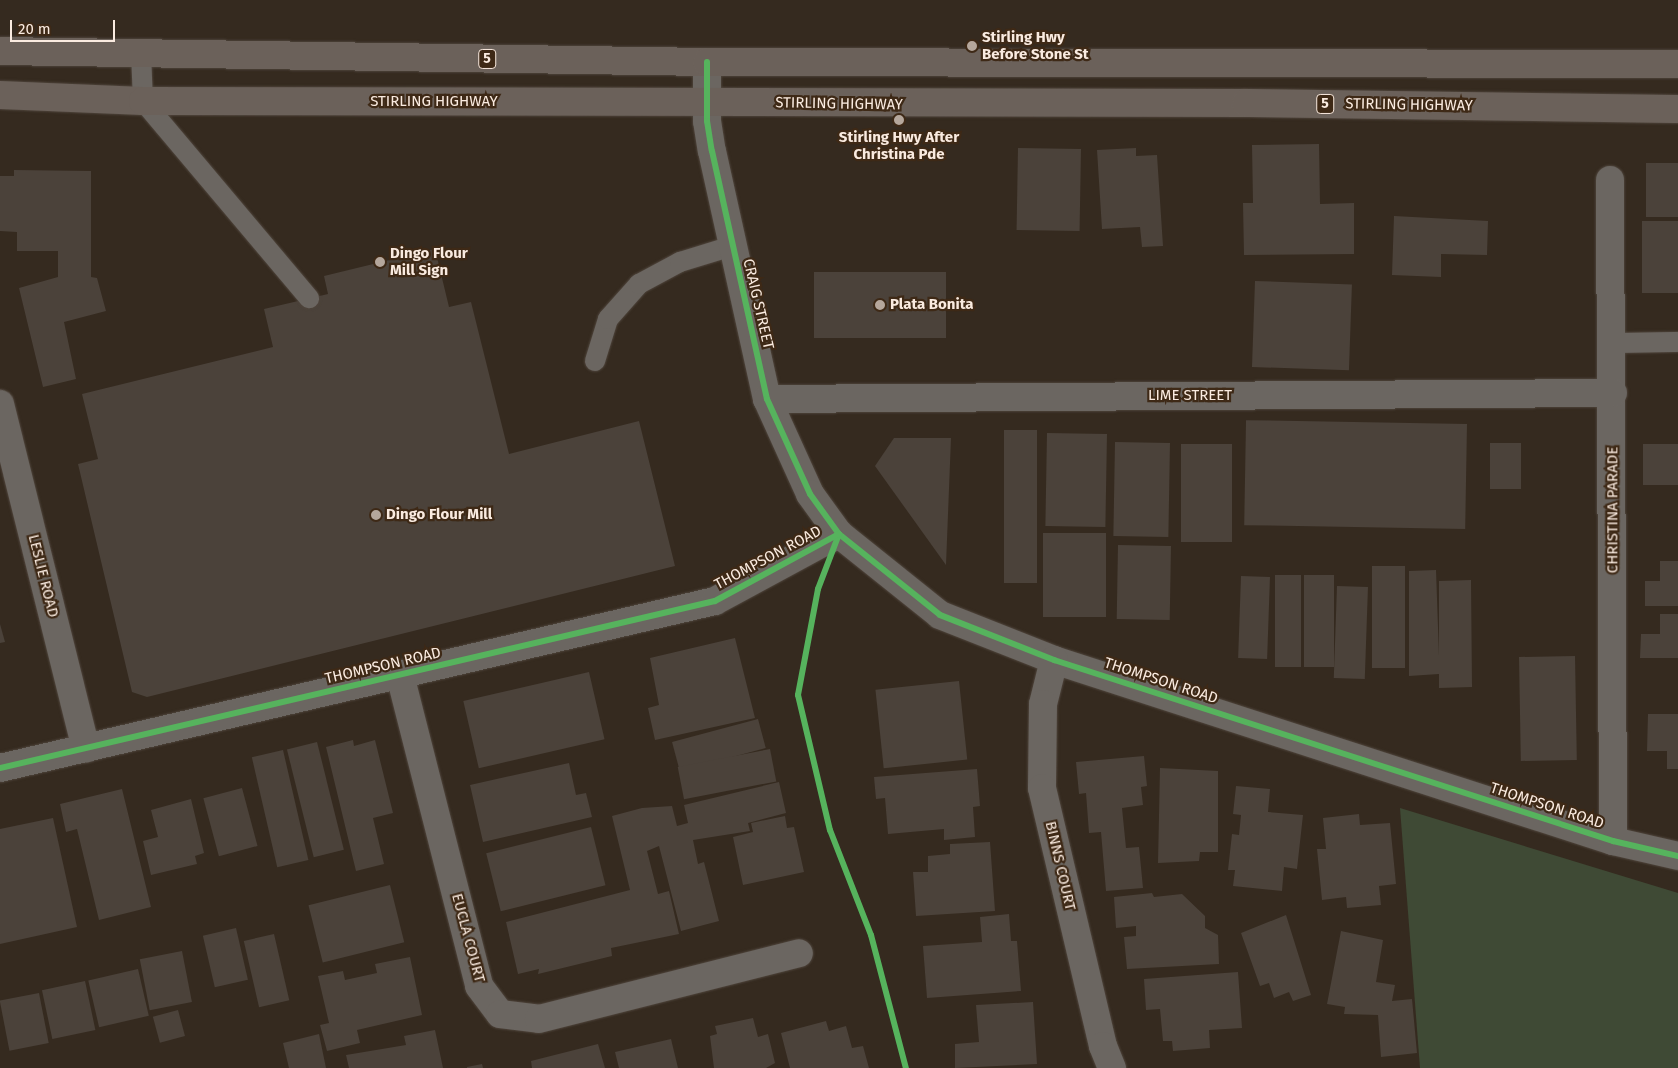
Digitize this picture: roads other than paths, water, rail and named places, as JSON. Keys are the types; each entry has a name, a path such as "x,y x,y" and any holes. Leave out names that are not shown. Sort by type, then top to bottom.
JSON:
{"highway":[{"name":"5","path":"0,51 707,62 1678,64"},
{"name":"STIRLING HIGHWAY","path":"0,95 143,101 1246,103 1678,109"}],"street":[{"name":"CRAIG STREET","path":"707,62 707,102 712,151 767,399 810,494 839,534"},
{"name":"CHRISTINA PARADE","path":"1610,180 1613,393 1613,841"},
{"name":"LIME STREET","path":"767,399 1613,393"},
{"name":"LESLIE ROAD","path":"0,404 86,748"},
{"name":"THOMPSON ROAD","path":"0,768 715,601 839,534 940,615 1054,660 1613,841 1678,856"},
{"name":"BINNS COURT","path":"1054,660 1043,704 1042,788 1103,1046 1112,1068"},
{"name":"EUCLA COURT","path":"400,675 479,986 500,1014 539,1019 799,953"}],"lane":[{"path":"142,53 143,101 309,298"},
{"path":"595,361 608,319 639,284 680,262 732,246"},
{"path":"1612,343 1678,342"}],"place":[{"name":"Stirling Hwy Before Stone St","path":"972,46"},
{"name":"Stirling Hwy After Christina Pde","path":"899,120"},
{"name":"Dingo Flour Mill Sign","path":"380,262"},
{"name":"Plata Bonita","path":"880,305"},
{"name":"Dingo Flour Mill","path":"376,515"}]}
